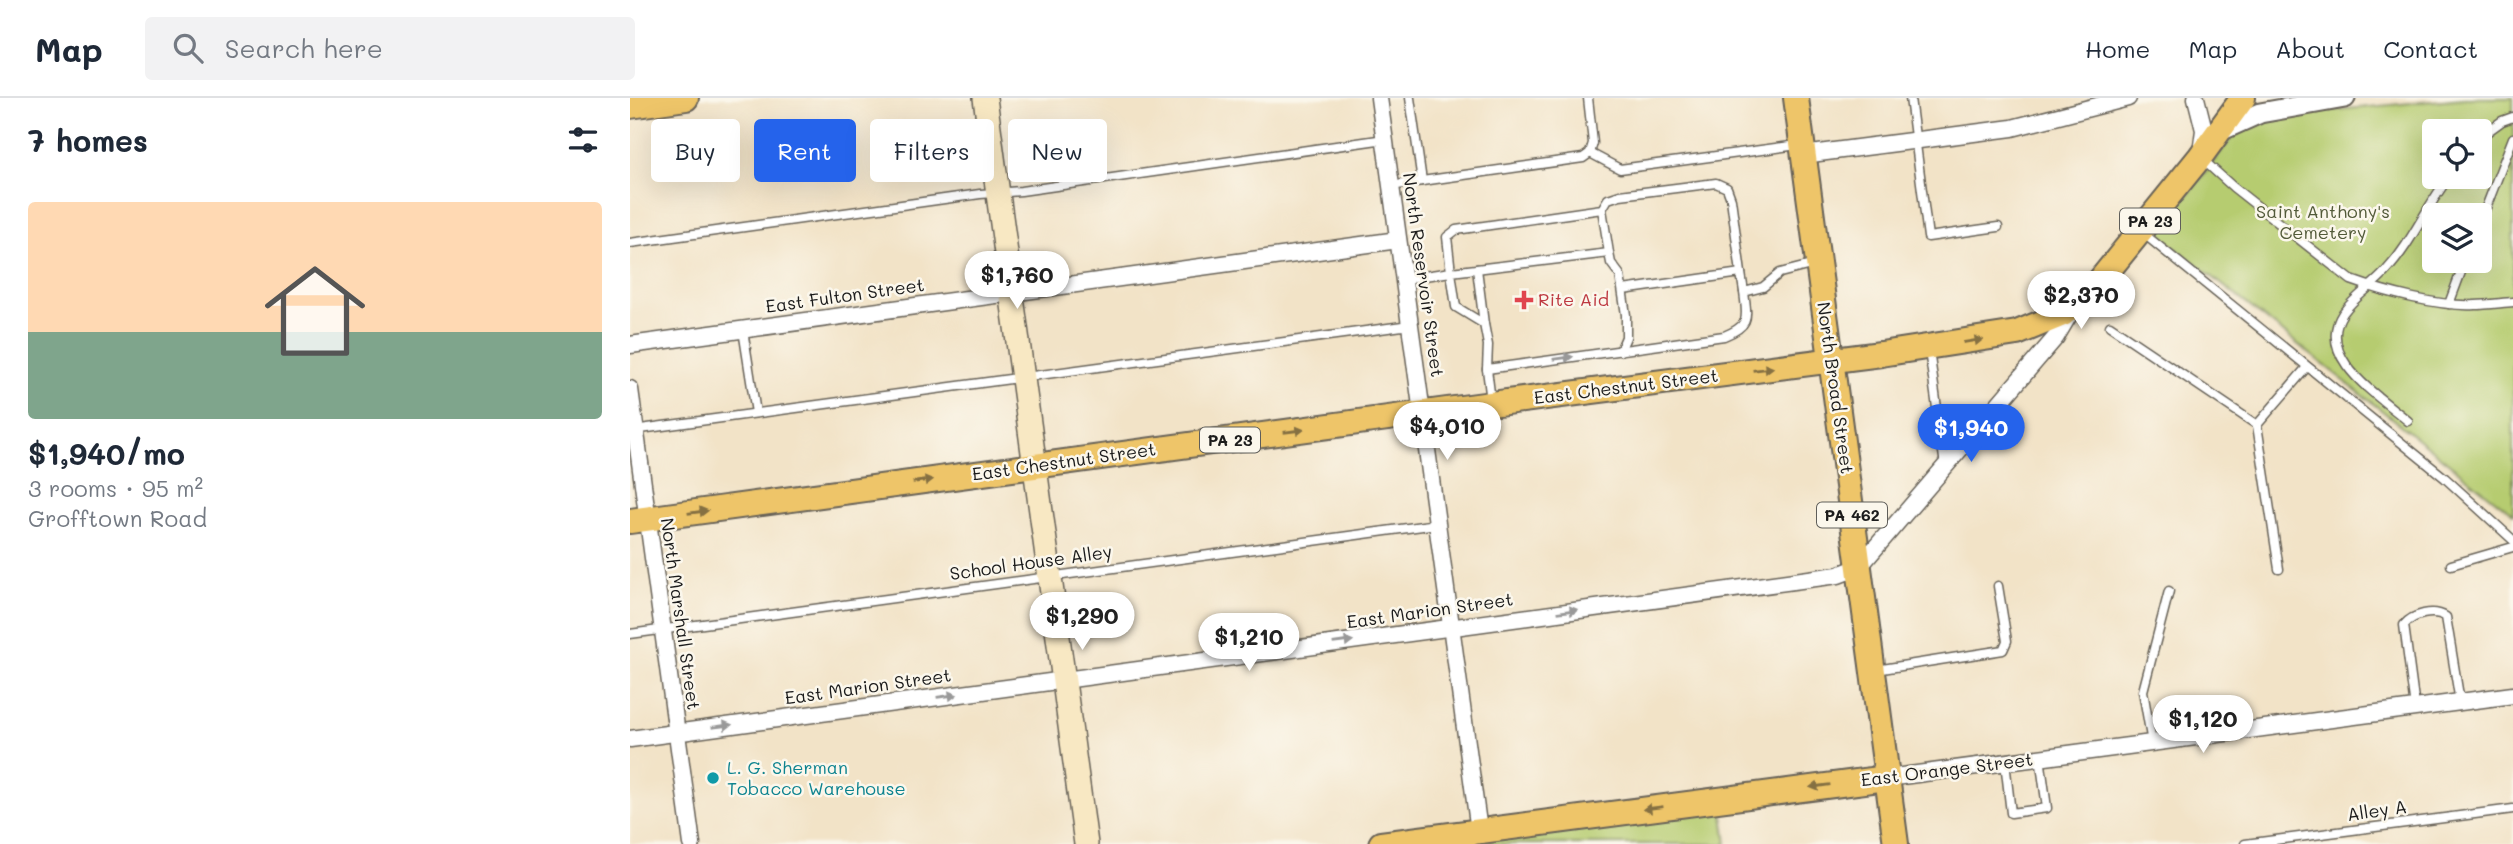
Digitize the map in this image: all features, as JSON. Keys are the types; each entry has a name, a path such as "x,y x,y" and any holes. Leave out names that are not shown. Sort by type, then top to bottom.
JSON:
{"main road":[{"path":"630,106 687,98"},
{"path":"985,98 1086,844"},
{"name":"North Broad Street","path":"1796,98 1896,844"},
{"name":"PA 23","path":"2075,305 2142,232 2243,98"},
{"name":"East Chestnut Street","path":"639,520 1928,347 2017,333 2050,320 2075,305"},
{"name":"East Orange Street","path":"1381,844 1887,778"}],"street":[{"name":"North Reservoir Street","path":"1379,98 1479,831"},
{"path":"1803,150 2012,128 2128,98"},
{"path":"2196,98 2204,130 2200,158"},
{"path":"2220,131 2260,113 2345,98"},
{"name":"East Fulton Street","path":"630,345 1398,240"},
{"path":"1859,567 2056,337 2075,305"},
{"name":"North Marshall Street","path":"630,390 639,520 663,630 692,844"},
{"name":"East Marion Street","path":"630,739 1831,576 1859,567"},
{"name":"East Orange Street","path":"1887,778 2513,695"}],"lane":[{"path":"1410,98 1422,181"},
{"path":"1391,186 1583,158 1591,153 1593,143 1588,98"},
{"path":"1910,98 1928,237 1998,227"},
{"path":"2492,128 2513,117"},
{"path":"2488,203 2513,138"},
{"path":"630,243 1385,139"},
{"path":"1591,153 1620,169 1803,150"},
{"path":"2200,158 2344,276 2370,287 2449,304 2474,306 2513,302"},
{"path":"1487,369 1620,351 1724,336 1741,329 1747,318 1731,199 1727,188 1716,183 1620,195 1608,199 1602,209 1610,258 1620,275 1626,316 1626,337 1620,351"},
{"path":"2408,421 2348,369 2338,354 2336,327 2350,304 2370,287 2399,255 2441,189"},
{"path":"1484,324 1456,307 1447,237 1456,230 1602,209"},
{"path":"2142,232 2445,478 2513,540"},
{"path":"1404,279 1477,269 1610,258"},
{"path":"1744,292 1763,287 1780,273 1818,263"},
{"path":"1477,269 1488,345 1487,369 1491,404"},
{"path":"1623,290 1741,273"},
{"path":"2449,304 2461,273"},
{"path":"633,430 1410,325"},
{"path":"2110,326 2257,425 2279,569"},
{"path":"743,330 756,413"},
{"path":"1928,347 1945,467"},
{"path":"2257,425 2307,367"},
{"name":"School House Alley","path":"630,634 1437,524"},
{"path":"2451,565 2513,547"},
{"path":"1873,671 2003,650 2007,641 1998,586"},
{"path":"2152,743 2143,691 2169,591"},
{"path":"2416,708 2404,625 2414,617 2427,614 2441,614 2446,617 2460,702"},
{"path":"2005,762 2011,813 2048,808 2040,757"},
{"name":"Alley A","path":"2245,844 2513,809"}],"green space":[{"name":"Saint Anthony's Cemetery","path":"2465,98 2513,98 2513,514 2158,234 2233,136 2282,115"},
{"path":"1721,799 1727,844 1381,844"}],"place":[{"name":"Rite Aid","path":"1524,300"},
{"name":"L. G. Sherman Tobacco Warehouse","path":"713,778"}]}
